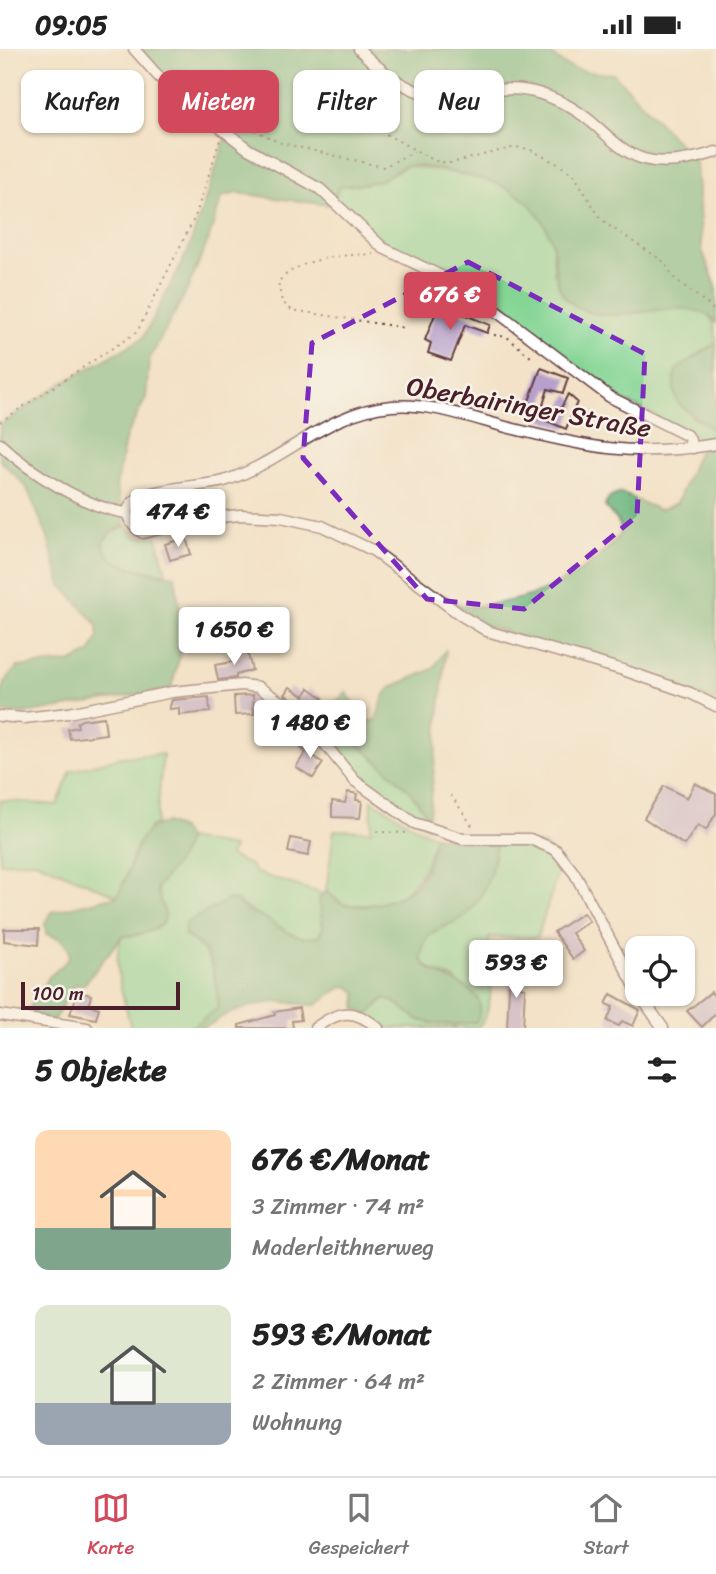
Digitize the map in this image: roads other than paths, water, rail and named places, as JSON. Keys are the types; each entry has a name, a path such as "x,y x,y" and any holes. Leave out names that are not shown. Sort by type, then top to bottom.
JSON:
{"street":[{"path":"134,49 159,77 223,130 248,149 320,189 373,241 464,288 610,397 688,436 693,448"},
{"path":"359,49 391,76 430,95 499,88 517,88 542,94 584,117 635,158 674,162 716,152"},
{"name":"Oberbairinger Straße","path":"128,513 131,504 145,494 223,481 261,465 336,419 390,406 428,407 534,434 619,450 661,452 716,444"},
{"path":"0,444 34,472 95,503 128,513 134,526 143,533 200,519 240,515 281,517 322,526 374,551 462,617 487,631 623,670 690,693 716,706"},
{"path":"0,716 24,718 57,714 172,692 250,685 270,694 312,725 346,772 368,792 414,823 432,831 480,841 530,839 556,850 575,874 625,968"},
{"path":"648,1006 663,1028"},
{"path":"315,1028 348,1011 358,1014 378,1028"},
{"path":"0,1015 87,1028"}]}
